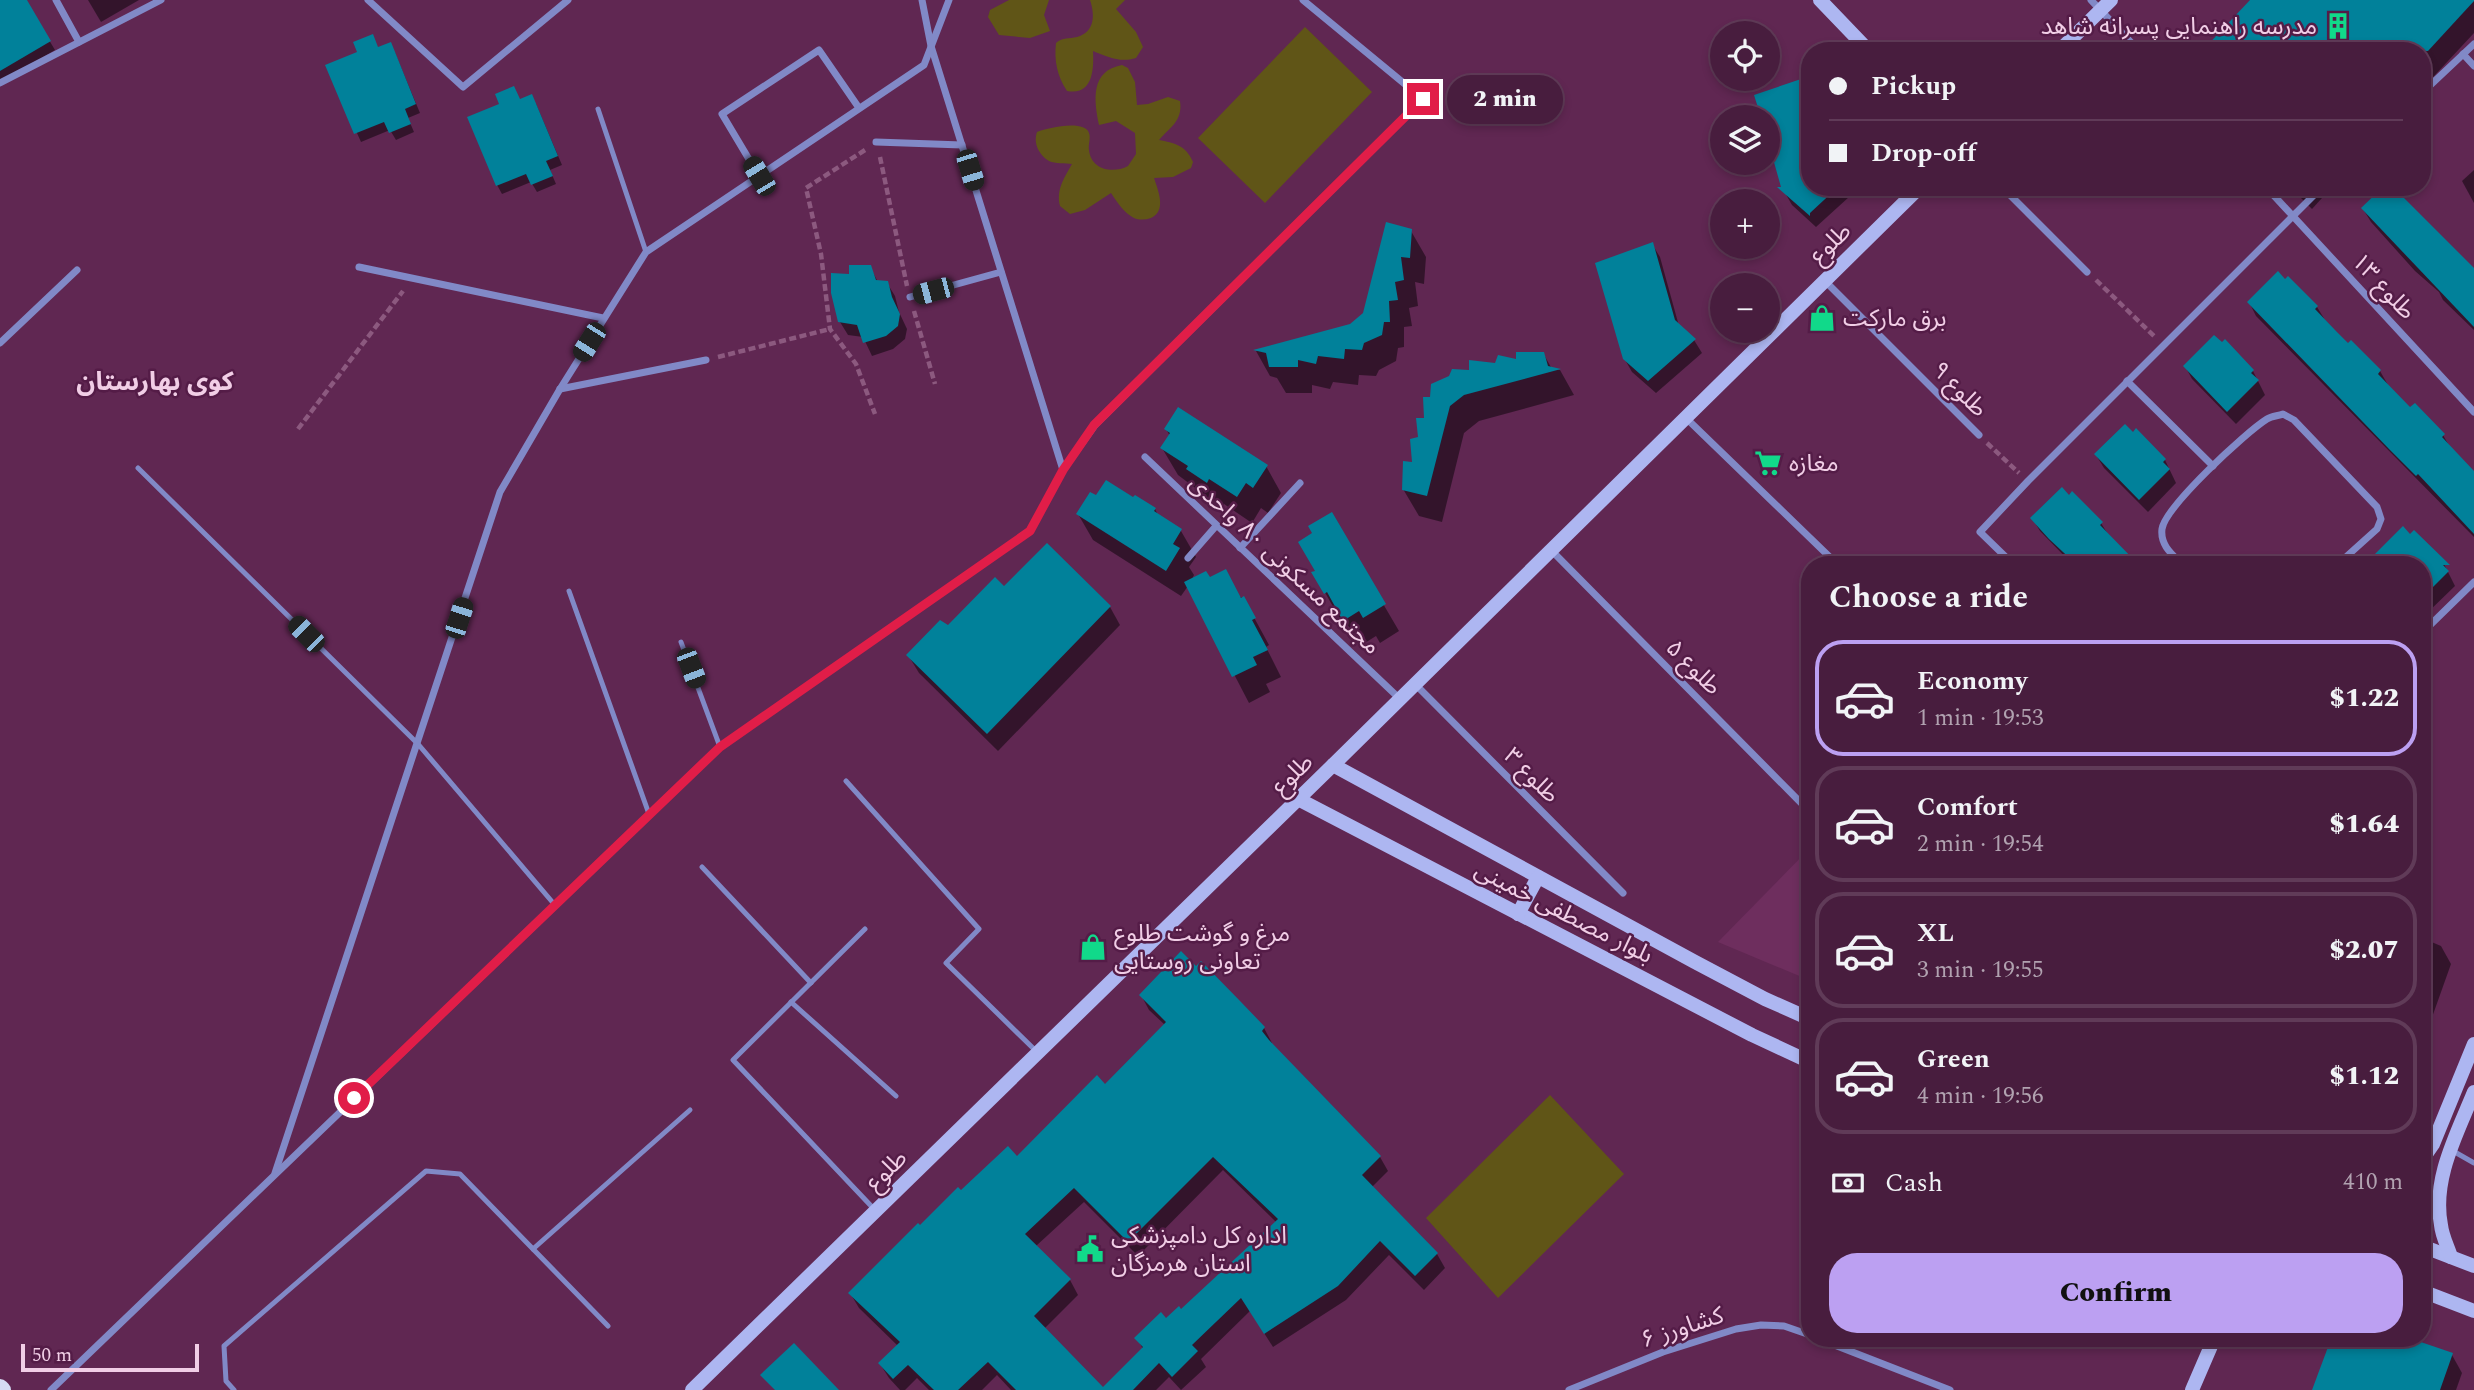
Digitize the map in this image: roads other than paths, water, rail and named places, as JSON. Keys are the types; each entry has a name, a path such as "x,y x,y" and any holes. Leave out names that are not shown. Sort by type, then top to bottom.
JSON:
{"street":[{"path":"56,0 79,42"},
{"path":"0,83 161,0"},
{"path":"368,0 463,87 568,0"},
{"path":"922,0 931,46 1063,470"},
{"path":"274,1175 500,492 603,318 646,252 923,65 949,0"},
{"path":"51,1390 720,747 1030,531 1063,470 1094,425 1423,99 1303,0"},
{"path":"1821,0 1861,42"},
{"path":"2067,42 2101,3 2132,42"},
{"path":"2431,84 2474,44"},
{"path":"759,176 722,114 819,50 859,108"},
{"path":"2463,54 2474,66"},
{"path":"876,142 962,145"},
{"name":"طلوع","path":"692,1390 1911,196"},
{"path":"2011,196 2087,272"},
{"name":"طلوع ۱۳","path":"2274,196 2474,412"},
{"path":"2005,556 1980,532 2312,196"},
{"path":"359,267 603,318"},
{"path":"0,343 77,270"},
{"path":"910,297 1001,272"},
{"name":"طلوع ۹","path":"1825,281 1979,435"},
{"path":"560,389 706,360"},
{"path":"2127,381 2213,466"},
{"path":"2173,556 2165,548 2162,531 2167,516 2213,466 2269,418 2283,414 2294,420 2377,507 2381,519 2377,529 2347,556"},
{"path":"1685,417 1829,556"},
{"name":"مجتمع مسکونی ۸۰ واحدی","path":"1144,457 1400,699"},
{"path":"1240,548 1300,483"},
{"path":"1188,558 1216,526"},
{"name":"طلوع ۵","path":"1550,550 1801,803"},
{"path":"2431,624 2474,582"},
{"name":"طلوع ۳","path":"1415,684 1623,893"},
{"name":"بلوار مصطفی خمینی","path":"1333,765 1765,999 1801,1015"},
{"name":"بلوار مصطفی خمینی","path":"1298,799 1752,1035 1801,1058"},
{"path":"1518,914 1538,877"},
{"path":"2431,1147 2474,1044"},
{"path":"2451,1257 2440,1225 2440,1183 2474,1092"},
{"path":"2431,1249 2474,1266"},
{"path":"2431,1294 2474,1311"},
{"name":"کشاورز ۶","path":"1569,1390 1663,1352 1736,1329 1761,1325 1784,1326 1801,1332"},
{"path":"1840,1347 1950,1390"},
{"path":"2192,1390 2211,1347"}],"lane":[{"path":"598,109 646,252"},
{"path":"138,468 418,744 554,904"},
{"path":"569,591 649,814"},
{"path":"681,642 720,747"},
{"path":"846,781 979,929 946,963 1038,1053"},
{"path":"702,867 811,983"},
{"path":"864,929 733,1059 876,1212"},
{"path":"791,1002 896,1096"},
{"path":"533,1249 690,1110"},
{"path":"2451,1149 2474,1163"},
{"path":"234,1390 226,1381 224,1346 426,1171 460,1174 608,1326"}],"place":[{"name":"مدرسه راهنمایی پسرانه شاهد","path":"2338,26"},
{"name":"برق مارکت","path":"1822,318"},
{"name":"مغازه","path":"1768,463"},
{"name":"مرغ و گوشت طلوع تعاونی روستایی","path":"1093,947"},
{"name":"اداره کل دامپزشکی استان هرمزگان","path":"1090,1249"}],"district":[{"name":"کوی بهارستان","path":"155,381"}]}
